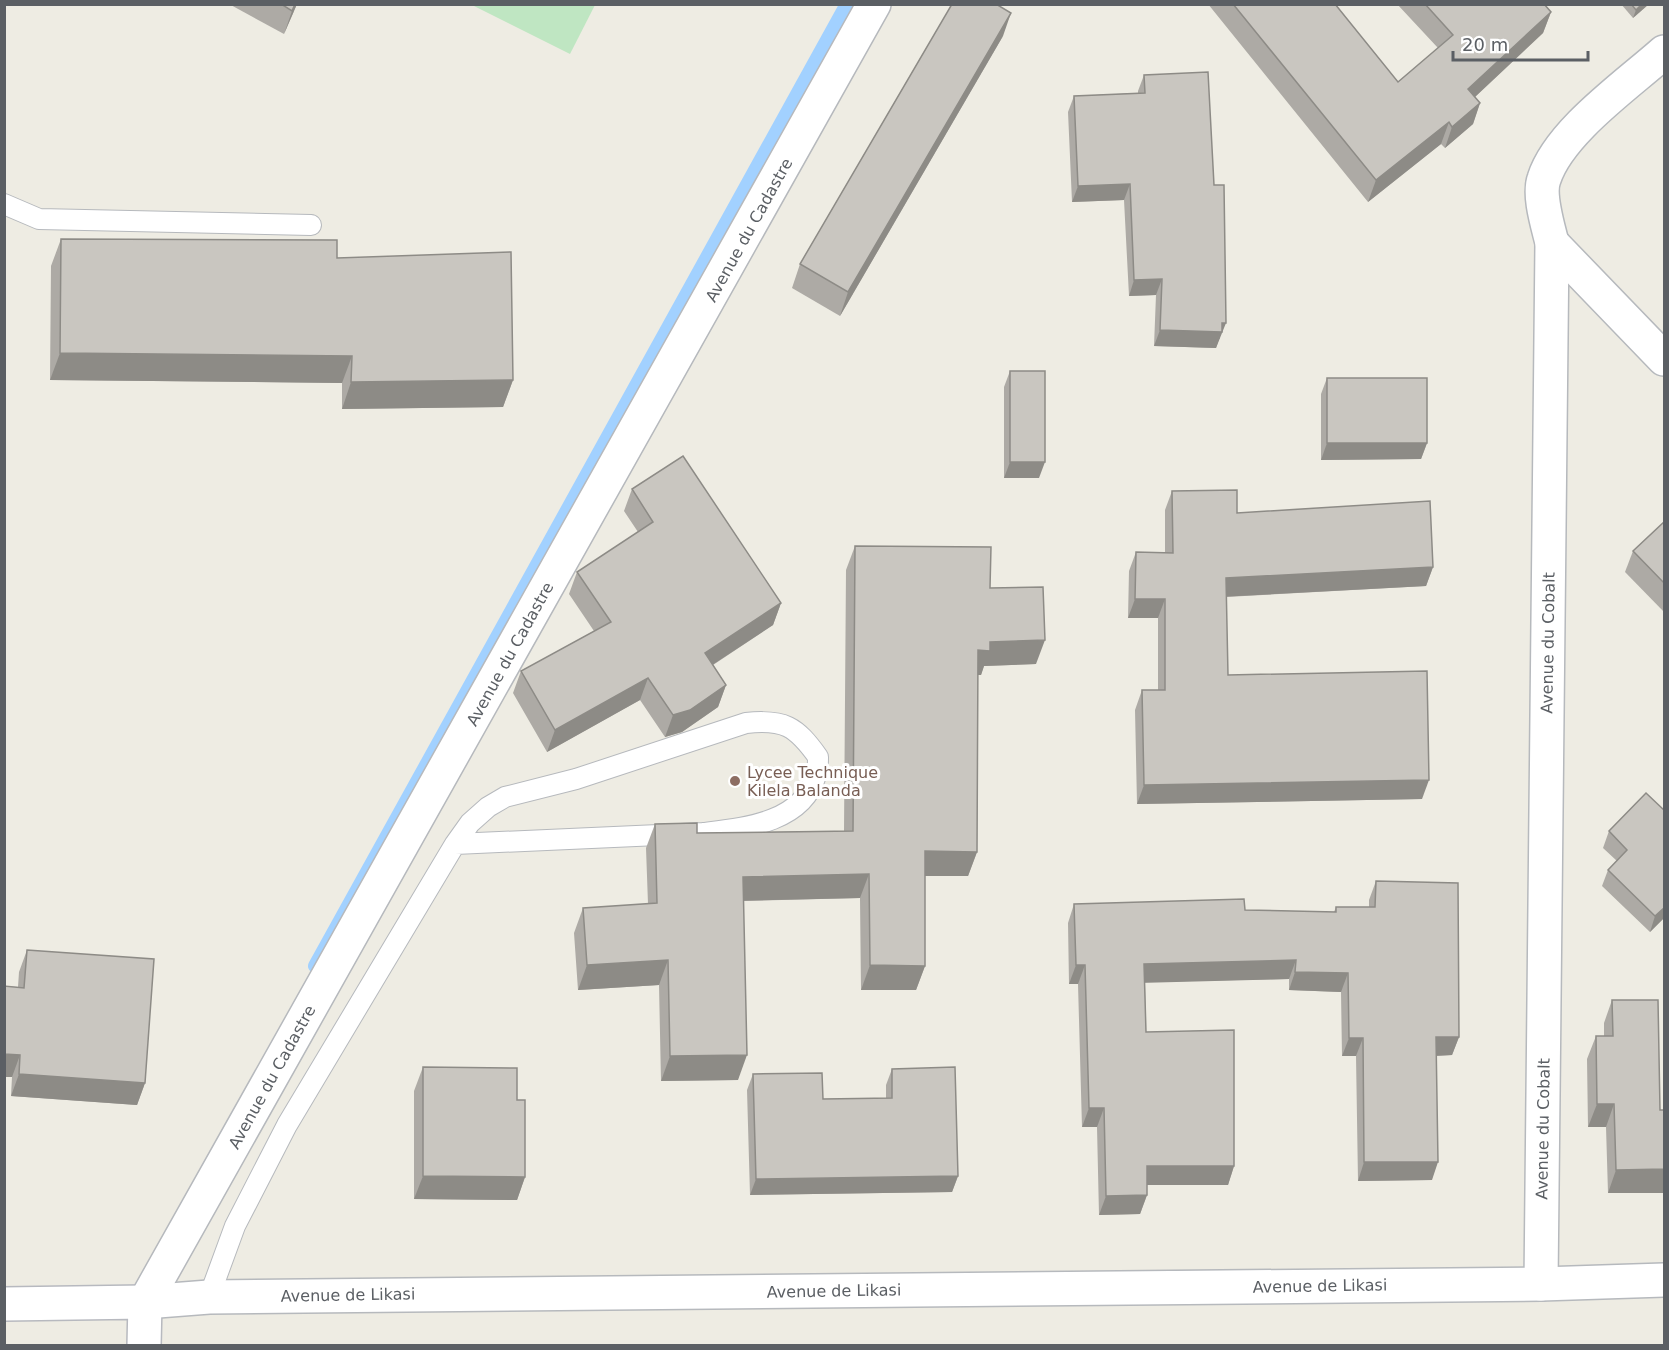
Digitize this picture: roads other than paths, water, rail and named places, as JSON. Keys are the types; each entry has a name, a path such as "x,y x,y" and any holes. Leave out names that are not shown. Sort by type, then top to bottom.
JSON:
{"street":[{"name":"Avenue du Cadastre","path":"145,1302 874,4"},
{"name":"Avenue du Cobalt","path":"1541,1284 1552,243 1543,201 1543,180 1554,158 1573,131 1665,52"},
{"path":"1552,243 1665,359"},
{"name":"Avenue de Likasi","path":"4,1304 145,1302 209,1297 1541,1284 1665,1280"},
{"path":"144,1346 145,1302"}],"lane":[{"path":"4,204 39,219 311,225"},
{"path":"209,1297 236,1226 287,1125 455,844 470,823 488,807 505,797 576,779 746,723 769,721 788,726 804,737 818,757 816,776 807,796 792,809 769,821 739,829 703,833 455,844"}],"waterway":[{"path":"315,966 847,4"}],"place":[{"name":"Lycee Technique Kilela Balanda","path":"735,781"}]}
